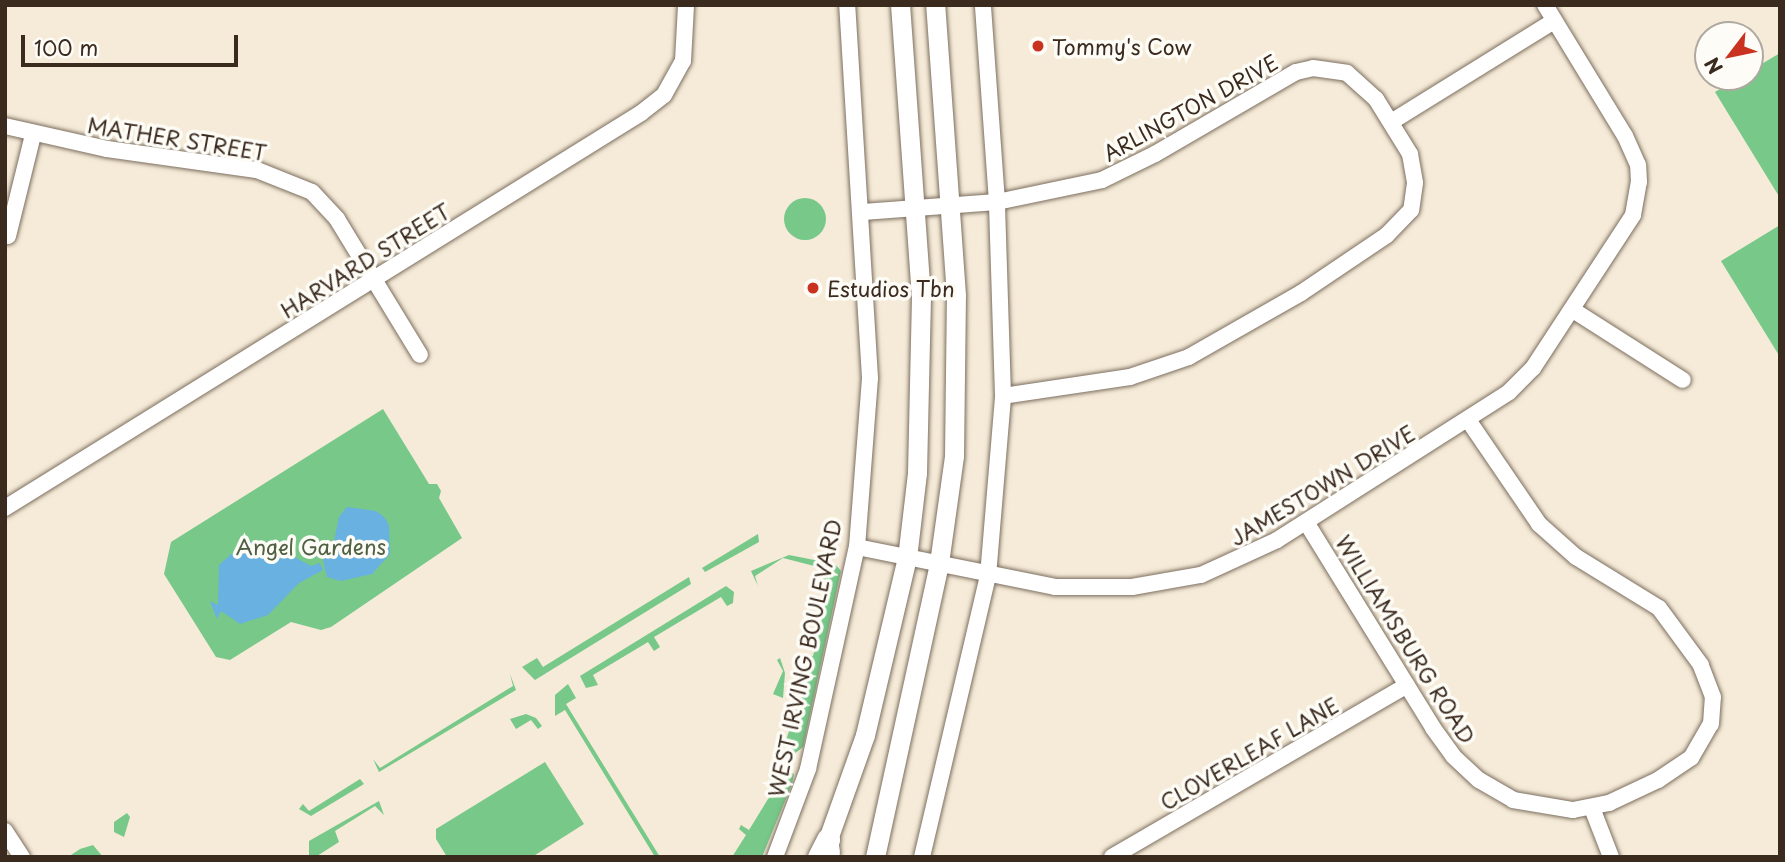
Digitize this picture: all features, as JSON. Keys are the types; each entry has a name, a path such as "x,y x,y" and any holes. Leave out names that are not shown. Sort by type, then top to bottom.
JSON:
{"main road":[{"path":"826,851 864,735 906,558 921,400 916,209 900,5"},
{"path":"875,857 939,563 957,405 950,204 935,5"}],"street":[{"name":"HARVARD STREET","path":"5,509 664,95 683,61 686,5"},
{"name":"WEST IRVING BOULEVARD","path":"775,857 808,769 857,548 870,378 863,212 847,5"},
{"path":"922,857 988,576 1003,396 997,202 983,5"},
{"path":"1391,122 1554,20 1545,5"},
{"name":"JAMESTOWN DRIVE","path":"857,548 939,563 988,576 1101,589 1177,580 1235,563 1306,522 1468,420 1533,368 1633,215 1639,182 1638,165 1625,136 1554,20"},
{"name":"ARLINGTON DRIVE","path":"863,212 997,202 1064,191 1116,174 1296,72 1313,68 1336,69 1362,82 1410,153 1415,183 1411,210 1387,235 1301,293 1189,357 1130,377 1003,396"},
{"name":"MATHER STREET","path":"5,125 33,135 279,176 324,202 420,355"},
{"path":"8,236 33,135"},
{"path":"1573,310 1683,380"},
{"path":"1468,420 1539,524 1576,557 1658,608 1687,643 1709,681 1711,724 1691,758 1628,796 1592,808 1611,857"},
{"name":"WILLIAMSBURG ROAD","path":"1306,522 1453,756 1479,780 1535,806 1592,808"},
{"name":"CLOVERLEAF LANE","path":"1112,857 1407,685"},
{"path":"5,831 22,857"}],"green space":[{"path":"1780,53 1780,198 1715,92 1764,91 1764,63"},
{"path":"805,198 820,204 826,219 820,234 805,240 790,234 784,219 790,204"},
{"path":"1780,225 1780,357 1721,261"},
{"name":"Angel Gardens","path":"383,409 429,484 437,484 441,491 439,498 462,538 331,627 321,630 291,622 230,660 216,657 164,574 171,542"},
{"path":"758,534 759,542 705,572 702,568"},
{"path":"789,555 835,564 841,571 803,747 794,754 786,740 803,690 803,655 813,656 831,581 820,578 822,568 783,558 755,576 758,586 751,571"},
{"path":"689,577 691,584 535,680 522,667 537,658 543,667"},
{"path":"726,586 734,592 733,603 727,606 721,597 654,637 660,647 654,651 648,642 593,675 598,685 586,688 580,676"},
{"path":"780,658 785,673 783,698 773,694 783,671 777,660"},
{"path":"510,674 516,690 379,772 373,759 380,768 513,686"},
{"path":"568,684 576,698 566,704 660,857 655,857 565,710 555,716 555,695"},
{"path":"526,714 536,718 542,726 538,729 531,720 516,729 510,719"},
{"path":"545,762 584,824 532,857 447,857 436,839 436,829"},
{"path":"785,769 794,774 792,784 762,857 732,857 746,835 739,829 741,825 749,830 776,786 768,777"},
{"path":"360,779 364,784 311,816 299,809 303,804 309,811"},
{"path":"379,801 384,815 375,806 335,831 339,842 317,856 309,855 309,841"},
{"path":"127,813 130,817 124,837 114,832 114,822"},
{"path":"93,845 103,857 68,857 80,849"}],"water":[{"path":"347,507 376,511 384,517 389,525 390,554 372,574 341,581 327,577 323,560 333,546 339,517"},
{"path":"246,541 270,544 311,566 320,563 323,570 299,583 268,615 240,624 221,611 217,619 210,601 218,605 219,565"}],"place":[{"name":"Tommy's Cow","path":"1038,46"},
{"name":"Estudios Tbn","path":"813,288"}]}
